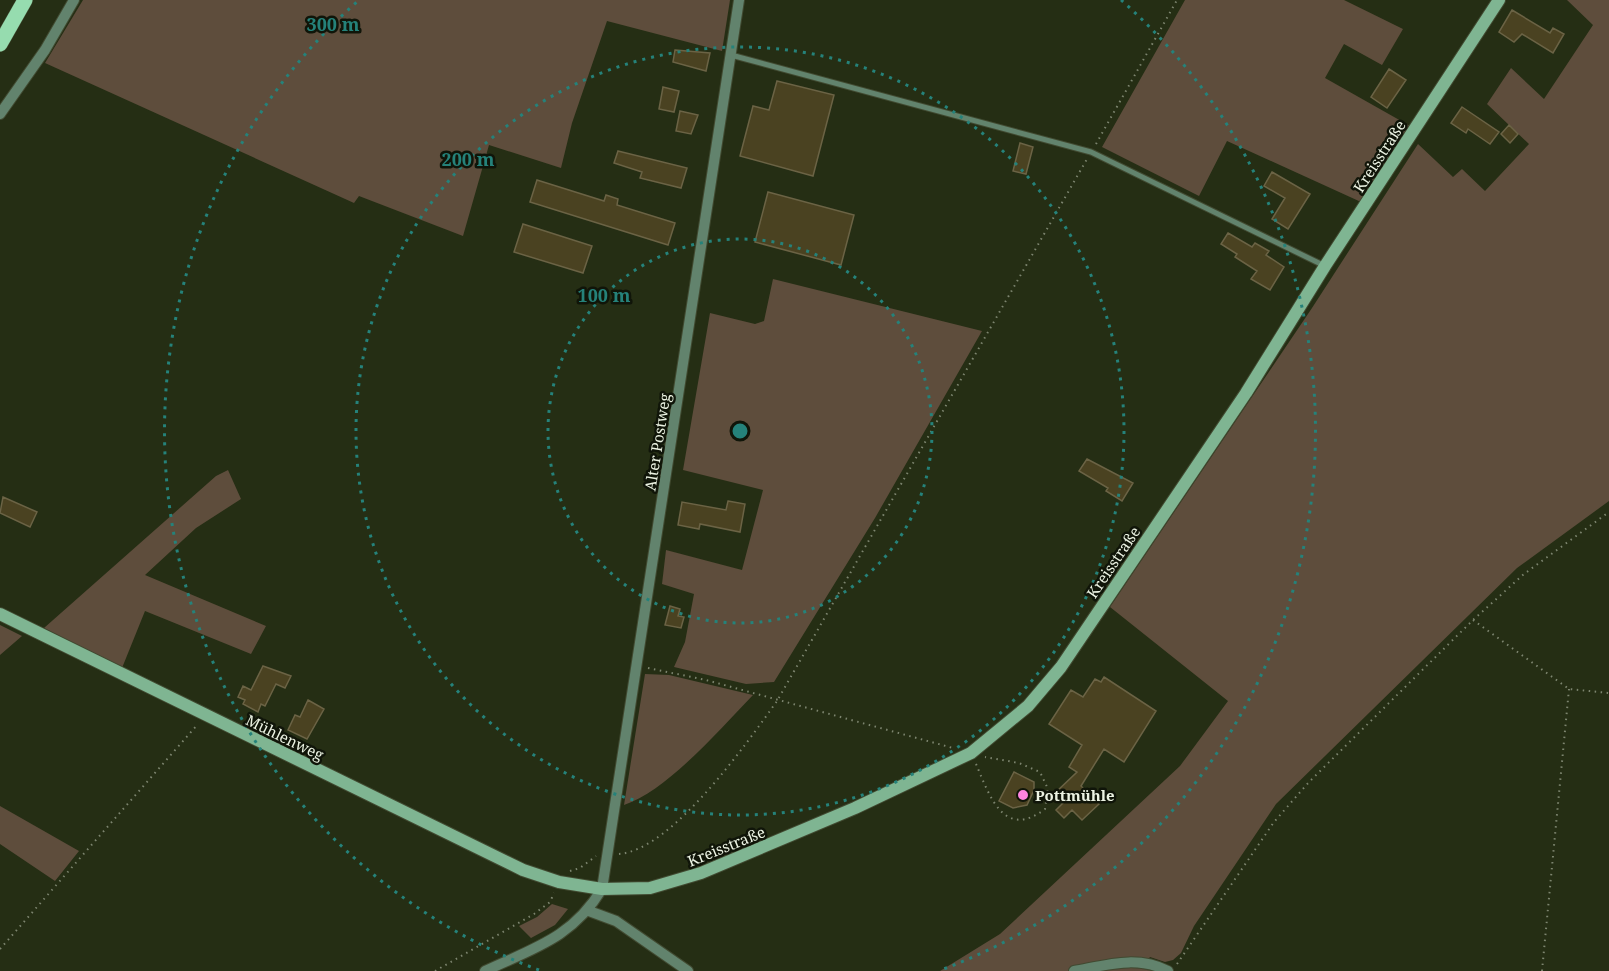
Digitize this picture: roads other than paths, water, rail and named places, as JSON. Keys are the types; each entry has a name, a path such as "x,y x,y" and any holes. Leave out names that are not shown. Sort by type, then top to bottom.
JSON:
{"main road":[{"path":"0,44 25,0"}],"street":[{"path":"0,114 45,50 74,0"},
{"name":"Alter Postweg","path":"485,971 561,935 589,911 602,889 610,855 739,0"},
{"name":"Kreisstraße","path":"560,882 602,889 650,888 701,873 855,808 971,753 1028,706 1061,667 1246,393 1325,266 1499,0"},
{"name":"Mühlenweg","path":"0,614 523,870 560,882"},
{"path":"589,911 616,921 688,971"},
{"path":"1074,971 1139,961 1152,963 1168,971"}],"lane":[{"path":"731,55 1091,152 1325,266"}],"place":[{"name":"Pottmühle","path":"1023,795"}]}
